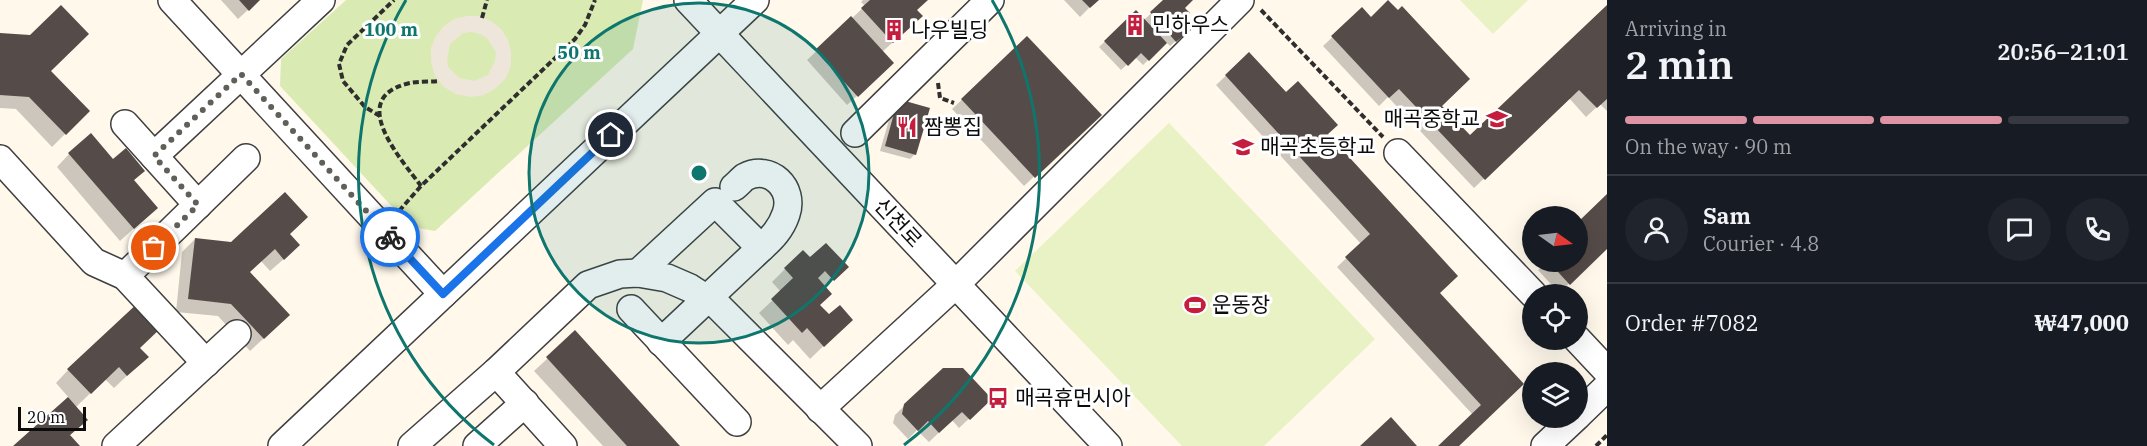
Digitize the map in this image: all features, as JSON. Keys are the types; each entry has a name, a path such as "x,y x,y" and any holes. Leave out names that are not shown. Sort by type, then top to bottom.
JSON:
{"street":[{"path":"172,0 443,294"},
{"path":"154,156 321,0"},
{"name":"신천로","path":"688,0 1108,446"},
{"path":"282,446 755,0"},
{"path":"855,133 990,0"},
{"path":"820,409 955,285 1250,4"},
{"path":"125,124 198,205"},
{"path":"1398,153 1523,284"},
{"path":"125,276 246,158"},
{"path":"0,159 94,262 125,276 206,363"},
{"path":"662,342 777,232 787,212 788,191 779,180 763,174 746,177 735,187"},
{"path":"638,273 715,202 761,248"},
{"path":"411,446 496,372 588,285 620,274 638,273 667,278 708,298 858,446"},
{"path":"631,309 737,422"},
{"path":"116,446 237,334"},
{"path":"1587,350 1607,371"},
{"path":"496,372 563,446"},
{"path":"1588,405 1607,387"},
{"path":"477,446 525,403"},
{"path":"1545,446 1564,428"}],"path":[{"path":"380,116 365,107 343,81 339,64 347,45 394,0"},
{"path":"482,18 487,0"},
{"path":"395,215 421,186 575,39 585,25 595,0"},
{"path":"1250,4 1398,153"},
{"path":"421,186 389,143 381,126 382,100 388,92 407,83 439,81"},
{"path":"1596,446 1607,435"}],"green space":[{"path":"346,0 643,0 633,49 435,231 411,227 280,86 281,59"},
{"path":"1460,0 1528,0 1493,34"},
{"name":"운동장","path":"1169,123 1375,339 1264,446 1182,446 1015,271"}],"shaded area":[{"path":"479,16 491,21 501,29 508,40 511,65 506,78 484,95 470,97 456,94 444,87 435,76 431,62 431,48 436,36 454,19","holes":["463,33 480,34 487,38 496,52 495,61 488,75 474,81 459,78 448,67 450,44"]}],"building":[{"path":"239,0 260,0 249,11"},
{"name":"나우빌딩","path":"870,0 928,0 917,10 923,16 893,43 861,8"},
{"path":"1082,0 1099,0 1090,8"},
{"path":"1163,0 1193,0 1185,8 1190,13 1185,17 1194,27 1176,42 1150,12"},
{"path":"1388,0 1398,10 1402,6 1470,79 1442,106 1470,135 1607,5 1607,99 1597,108 1579,90 1485,180 1399,89 1389,98 1331,36 1362,7 1371,17"},
{"path":"61,5 89,34 51,71 90,111 66,135 29,97 0,95 0,33 30,35"},
{"name":"민하우스","path":"1136,10 1167,43 1149,61 1141,53 1128,66 1104,41"},
{"path":"851,16 894,63 858,97 815,50"},
{"path":"1027,36 1102,115 1035,178 961,99"},
{"path":"1249,52 1286,92 1298,81 1338,125 1328,134 1458,276 1440,293 1522,382 1522,386 1459,446 1438,446 1481,405 1345,257 1370,234 1225,75"},
{"name":"짬뽕집","path":"898,99 930,108 916,155 885,146"},
{"path":"91,133 113,159 126,148 145,171 134,180 158,208 134,229 68,153"},
{"path":"285,192 308,217 290,234 300,245 284,260 275,249 250,272 290,315 264,339 231,304 188,299 195,238 231,242"},
{"path":"1607,194 1607,249 1588,267 1588,212"},
{"path":"826,243 849,267 834,281 825,271 818,278 832,294 820,305 829,314 840,305 853,320 824,347 807,328 802,333 771,299 793,278 784,268 803,250 810,257"},
{"path":"1558,272 1583,272 1571,284"},
{"path":"140,301 163,326 140,348 149,357 127,376 119,367 91,394 67,369"},
{"path":"575,330 680,446 627,446 546,357"},
{"path":"943,368 963,368 992,399 970,420 962,412 939,433 928,421 918,431 902,414 904,404"},
{"path":"68,397 88,420 70,435 80,446 13,446"},
{"path":"1391,417 1417,446 1360,446"}],"way so far":[{"path":"154,248 198,205 154,156 241,74 390,237"}],"place":[{"name":"민하우스","path":"1135,25"},
{"name":"나우빌딩","path":"894,30"},
{"name":"매곡중학교","path":"1497,119"},
{"name":"짬뽕집","path":"907,127"},
{"name":"매곡초등학교","path":"1243,147"},
{"name":"운동장","path":"1195,305"},
{"name":"매곡휴먼시아","path":"998,398"}],"route":[{"path":"390,237 443,294 611,135"}]}
